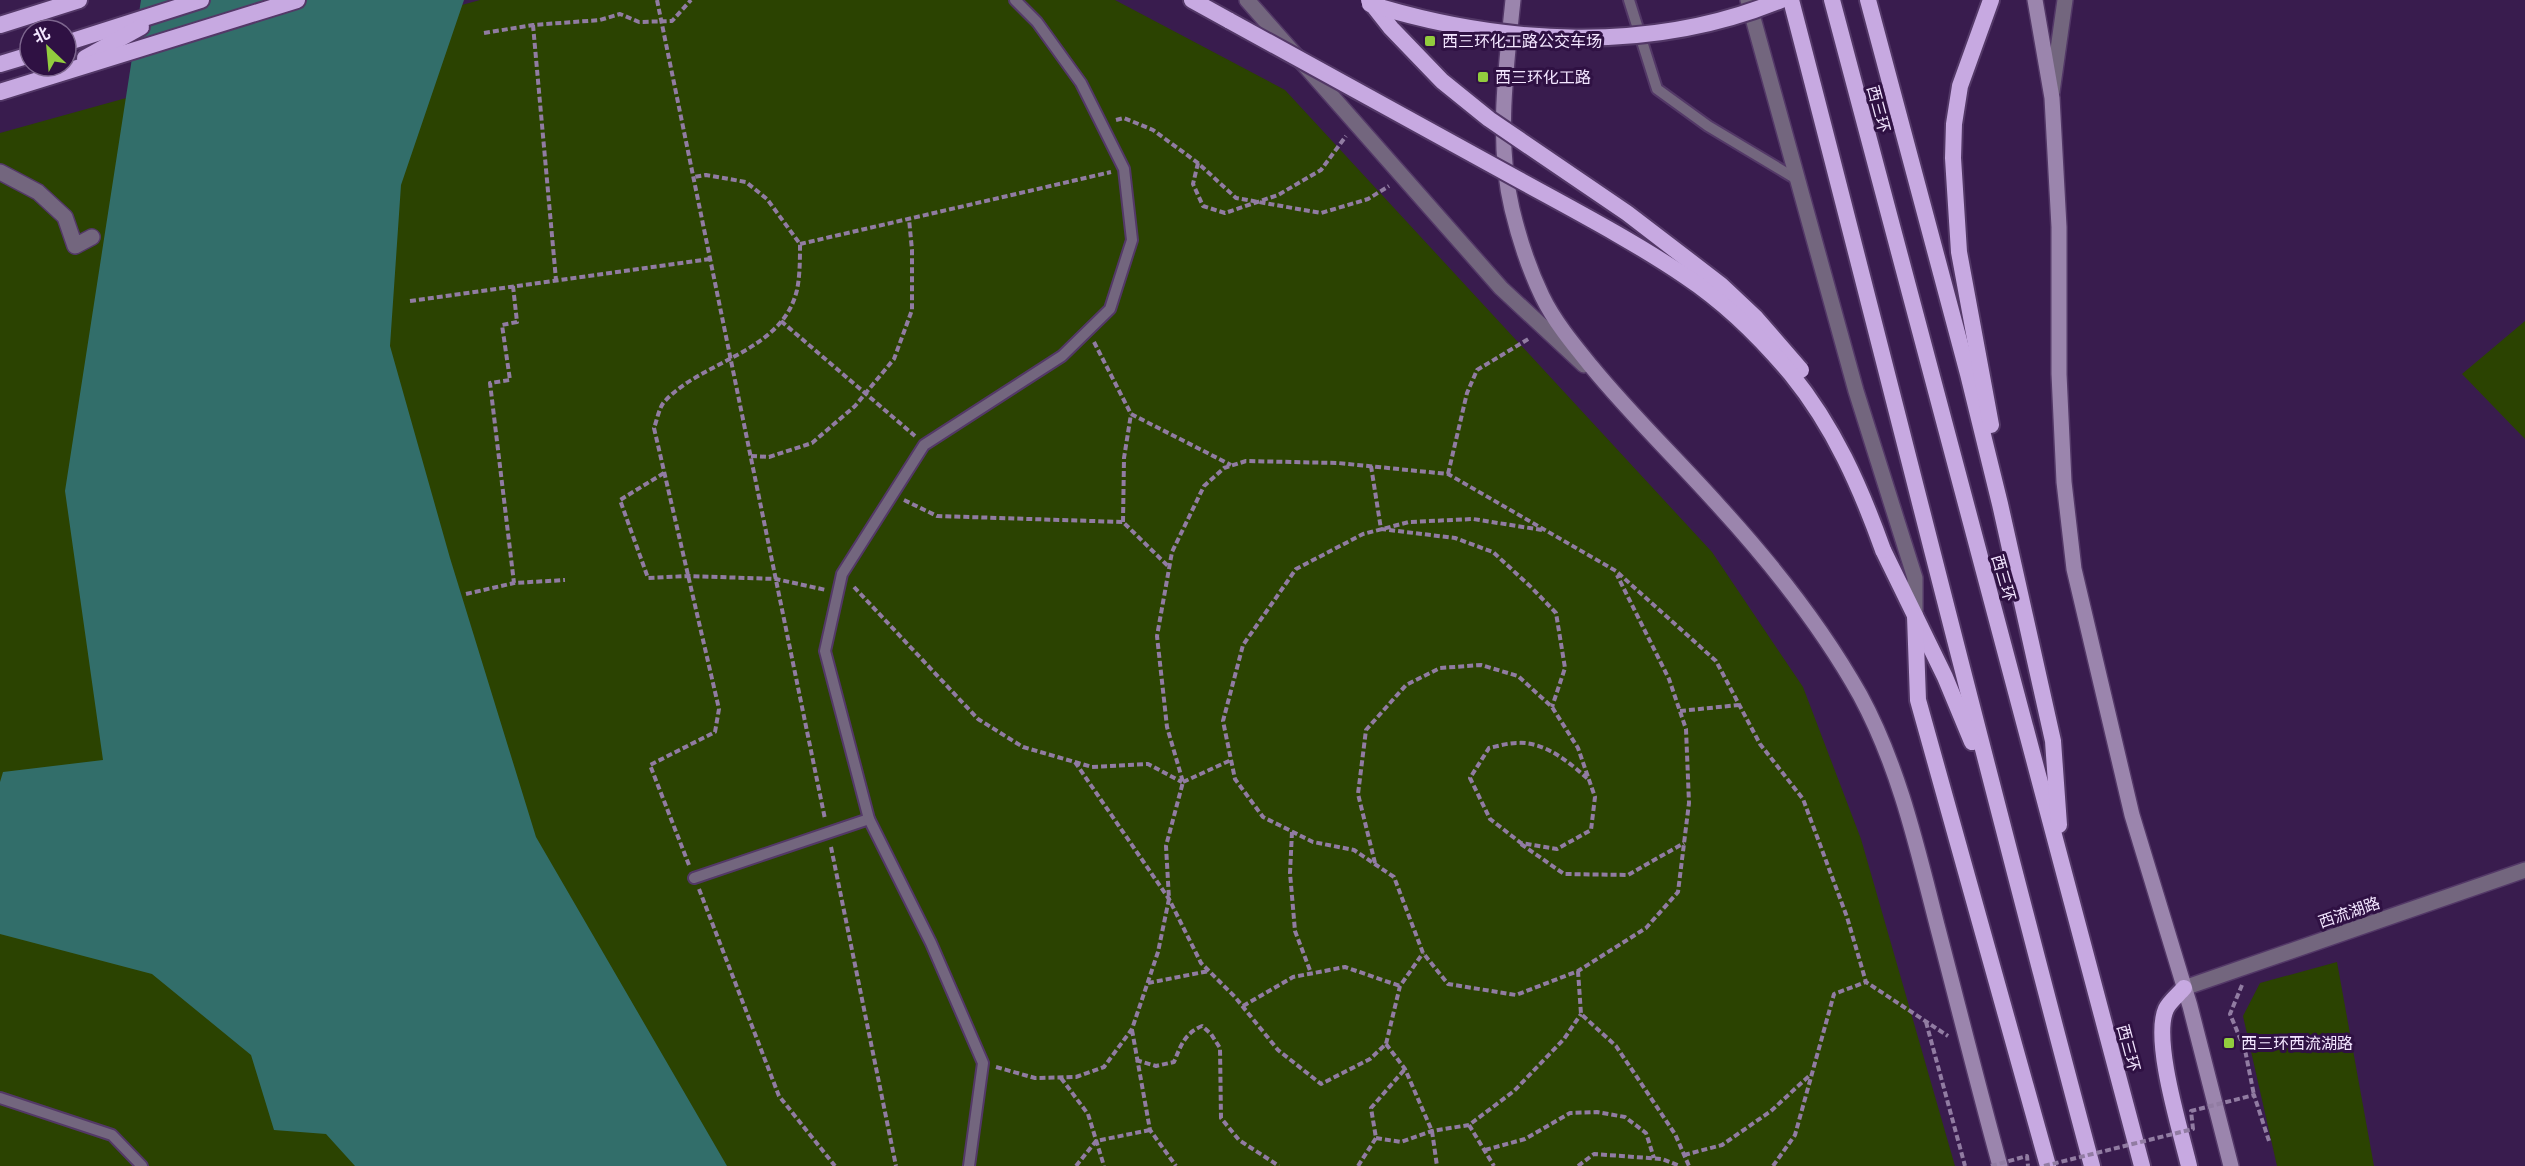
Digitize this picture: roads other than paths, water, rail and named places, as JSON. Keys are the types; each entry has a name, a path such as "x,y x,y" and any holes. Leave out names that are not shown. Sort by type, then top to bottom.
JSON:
{"highway":[{"path":"0,25 78,0"},
{"path":"78,39 201,0"},
{"path":"78,67 297,0"},
{"path":"1192,0 1548,196 1686,276 1752,333 1790,374 1837,441 1863,496"},
{"path":"1358,0 1418,19 1499,33 1543,37 1618,37 1681,29 1739,16 1781,0"},
{"path":"1369,0 1391,28 1442,81 1489,118 1627,213 1721,285 1755,317 1804,373 1828,412 1883,550 1945,677 1995,797"},
{"path":"1791,0 2092,1166"},
{"name":"西三环","path":"1832,0 2142,1166"},
{"path":"1868,0 2000,504 2053,741 2063,871"},
{"path":"1991,0 1960,86 1954,124 1953,158 1959,252 1990,416 2000,504"},
{"path":"78,62 175,8"},
{"path":"0,64 18,59"},
{"path":"0,92 44,78"},
{"path":"1916,616 1918,700 2046,1166"},
{"path":"2184,988 2166,1009 2163,1041 2166,1070 2189,1166"}],"main road":[{"path":"1513,0 1504,122 1506,165 1512,207 1526,254 1543,298 1572,342 1612,391 1722,508 1769,564 1816,625 1859,695 1886,749 1914,838 2000,1166"},
{"path":"2035,0 2052,98 2059,227 2059,374 2064,482 2074,569 2132,815 2184,988 2231,1166"}],"street":[{"path":"1247,0 1501,288 1612,391"},
{"path":"1748,0 1856,391 1915,578 1916,616"},
{"path":"2052,98 2065,0"},
{"path":"0,172 38,192 65,217 75,246 92,237"},
{"name":"西流湖路","path":"2184,988 2525,870"}],"lane":[{"path":"969,1166 983,1063 931,943 869,819 825,651 842,574 924,445 1062,356 1110,309 1132,240 1124,170 1081,83 1037,22 1015,0"},
{"path":"1629,0 1657,89 1708,126 1798,180"},
{"path":"694,878 869,819"},
{"path":"0,1098 112,1135 142,1166"}],"place":[{"name":"西三环化工路公交车场","path":"1430,41"},
{"name":"西三环化工路","path":"1483,77"},
{"name":"西三环西流湖路","path":"2229,1043"}]}
